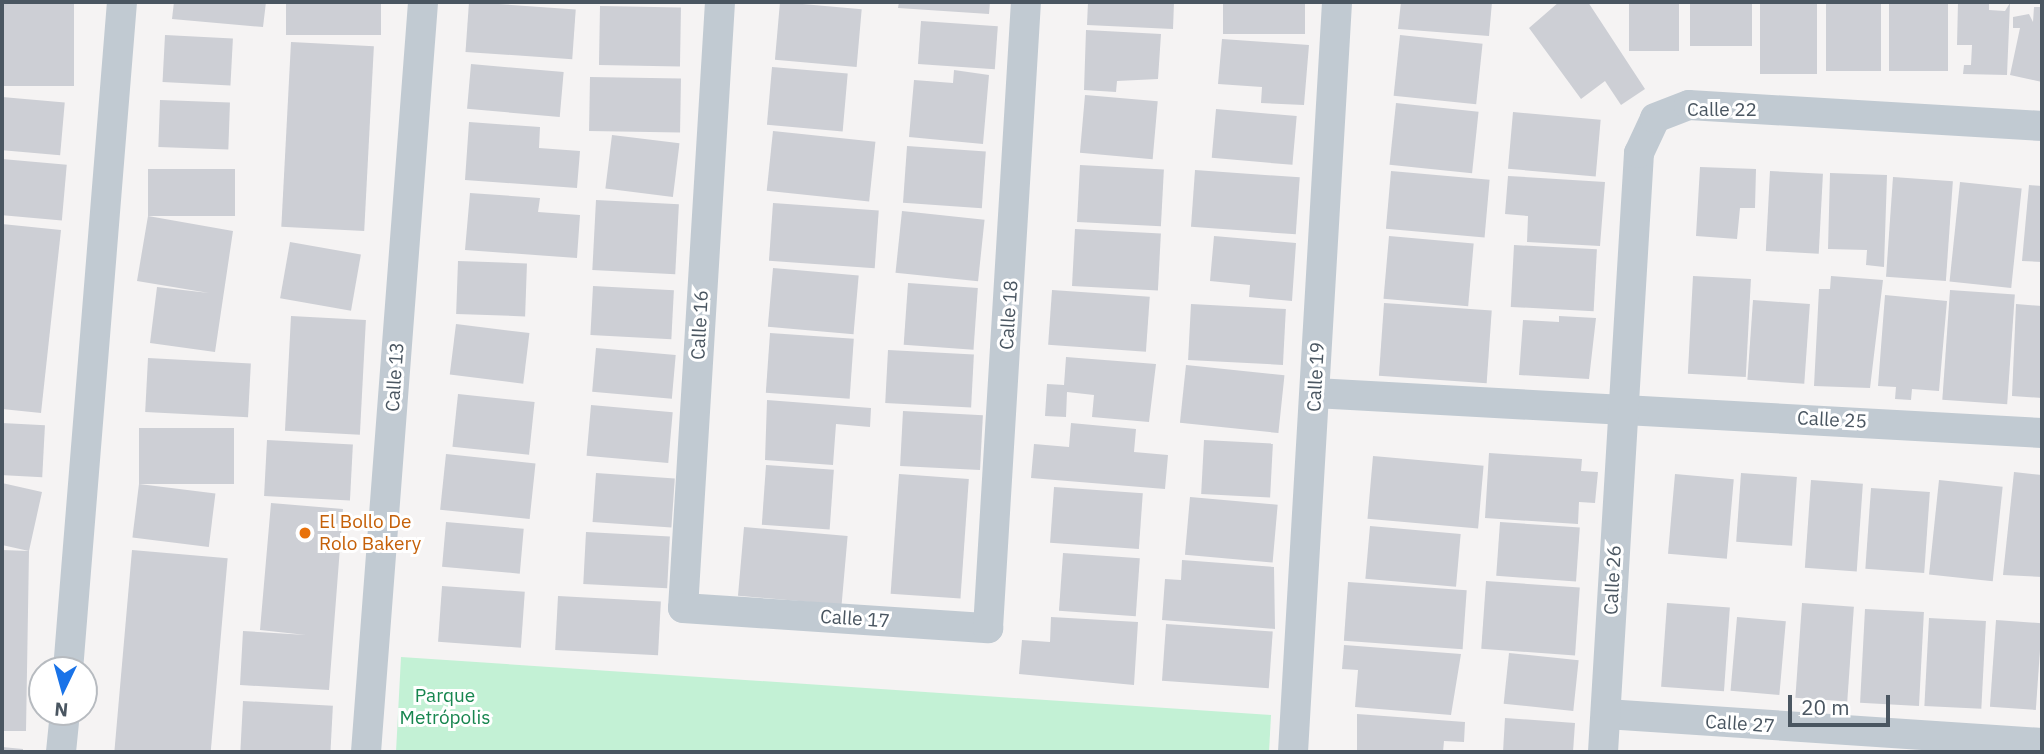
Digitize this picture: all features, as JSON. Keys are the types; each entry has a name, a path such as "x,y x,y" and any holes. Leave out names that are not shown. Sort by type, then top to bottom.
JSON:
{"street":[{"path":"69,656 122,2"},
{"name":"Calle 13","path":"366,752 423,2"},
{"name":"Calle 16","path":"719,2 683,608 723,611"},
{"name":"Calle 18","path":"988,628 1026,2"},
{"name":"Calle 19","path":"1293,752 1337,2"},
{"name":"Calle 22","path":"1622,408 1639,153 1655,118 1689,105 2042,126"},
{"name":"Calle 25","path":"1315,393 2042,433"},
{"name":"Calle 26","path":"1603,752 1622,408"},
{"name":"Calle 17","path":"723,611 988,628"},
{"name":"Calle 27","path":"1606,714 1915,744 2042,743"},
{"path":"61,752 64,726"}],"green space":[{"name":"Parque Metrópolis","path":"401,657 1271,715 1269,752 396,752"}],"building":[{"path":"2,2 74,2 74,86 2,86"},
{"path":"174,2 266,2 263,27 172,19"},
{"path":"286,2 381,2 381,35 286,35"},
{"path":"469,2 576,9 572,59 466,52"},
{"path":"780,2 862,9 857,67 775,60"},
{"path":"899,2 990,2 989,14 898,8"},
{"path":"1088,2 1174,2 1173,29 1087,25"},
{"path":"1223,2 1305,2 1305,34 1223,34"},
{"path":"1401,2 1492,2 1489,36 1398,29"},
{"path":"1559,2 1588,2 1645,89 1621,105 1605,81 1581,99 1529,28"},
{"path":"1629,2 1679,2 1679,51 1629,51"},
{"path":"1690,2 1752,2 1752,46 1690,46"},
{"path":"1760,2 1817,2 1817,74 1760,74"},
{"path":"1826,2 1881,2 1881,71 1826,71"},
{"path":"1889,2 1948,2 1948,71 1889,71"},
{"path":"1958,2 1989,2 1989,10 2005,11 2010,3 2007,75 1963,74 1964,65 1971,65 1972,45 1957,45"},
{"path":"600,6 681,7 680,66 599,65"},
{"path":"2034,7 2042,7 2042,82 2010,75 2020,28 2013,28 2013,17 2029,14 2033,22"},
{"path":"921,21 998,26 995,69 918,64"},
{"path":"1086,30 1161,34 1158,79 1117,81 1116,92 1084,90"},
{"path":"165,35 233,39 230,85 163,82"},
{"path":"1400,35 1483,44 1476,104 1394,96"},
{"path":"1222,39 1309,45 1304,105 1261,103 1262,87 1218,84"},
{"path":"291,42 374,46 364,231 281,227"},
{"path":"471,64 564,72 560,117 467,109"},
{"path":"772,67 848,74 843,131 767,125"},
{"path":"954,70 989,75 983,144 909,137 914,80 953,83"},
{"path":"590,77 681,79 680,133 589,131"},
{"path":"1085,95 1158,101 1153,159 1080,153"},
{"path":"2,97 65,102 60,155 2,150"},
{"path":"160,100 230,102 228,149 158,147"},
{"path":"1396,103 1479,112 1472,173 1390,165"},
{"path":"1216,109 1297,116 1292,165 1212,158"},
{"path":"1513,112 1601,120 1596,176 1508,169"},
{"path":"469,122 540,127 539,148 580,151 577,188 465,180"},
{"path":"773,131 875,142 869,201 767,191"},
{"path":"612,135 679,143 673,197 605,189"},
{"path":"907,146 986,152 982,208 903,203"},
{"path":"2,159 67,165 62,220 2,215"},
{"path":"1080,165 1164,169 1161,226 1077,222"},
{"path":"1700,167 1756,169 1755,208 1740,208 1737,239 1696,236"},
{"path":"148,169 235,169 235,216 148,216"},
{"path":"1195,170 1300,177 1296,234 1191,227"},
{"path":"1391,171 1490,180 1485,237 1386,229"},
{"path":"1770,171 1823,174 1819,254 1766,251"},
{"path":"1830,173 1887,175 1884,267 1866,265 1867,250 1828,249"},
{"path":"1508,176 1605,182 1600,246 1527,242 1528,216 1505,214"},
{"path":"1893,177 1953,181 1946,281 1886,277"},
{"path":"1960,182 2022,188 2011,288 1950,281"},
{"path":"2029,185 2042,186 2042,262 2022,261"},
{"path":"470,193 540,198 538,212 580,215 577,258 465,250"},
{"path":"596,200 679,204 675,274 592,270"},
{"path":"773,203 879,210 875,268 769,261"},
{"path":"902,211 985,220 978,281 896,273"},
{"path":"148,216 233,231 215,352 150,343 157,287 209,293 137,281"},
{"path":"2,224 61,230 41,413 2,409"},
{"path":"1075,229 1161,234 1158,290 1072,286"},
{"path":"1214,236 1296,243 1292,301 1249,297 1250,285 1210,281"},
{"path":"1389,236 1474,243 1468,306 1384,299"},
{"path":"290,242 361,255 351,311 280,298"},
{"path":"1514,245 1597,249 1594,311 1511,307"},
{"path":"458,261 527,263 525,316 456,314"},
{"path":"773,268 859,275 854,334 768,327"},
{"path":"1693,276 1751,279 1746,377 1688,374"},
{"path":"1831,276 1883,280 1870,388 1814,386 1819,289 1830,289"},
{"path":"908,283 978,288 974,350 904,345"},
{"path":"593,286 674,290 671,339 590,335"},
{"path":"1052,290 1150,297 1146,352 1048,345"},
{"path":"1950,290 2015,295 2007,404 1942,400"},
{"path":"1885,295 1947,301 1939,391 1912,389 1911,400 1895,399 1896,387 1878,386"},
{"path":"1753,300 1810,304 1804,384 1747,380"},
{"path":"1384,303 1492,311 1487,383 1379,376"},
{"path":"1191,304 1286,309 1283,365 1188,360"},
{"path":"2016,304 2042,306 2042,398 2012,396"},
{"path":"291,316 366,320 360,435 285,431"},
{"path":"1559,316 1596,318 1589,379 1519,375 1523,320 1559,322"},
{"path":"456,324 529,333 523,384 450,375"},
{"path":"770,333 854,339 850,399 766,393"},
{"path":"596,348 676,355 672,399 592,392"},
{"path":"888,350 974,355 971,407 885,403"},
{"path":"1066,357 1156,364 1149,422 1092,417 1094,395 1067,392 1066,417 1045,416 1047,384 1064,385"},
{"path":"148,358 251,363 248,417 145,412"},
{"path":"1186,365 1284,375 1278,433 1180,423"},
{"path":"458,394 535,402 529,455 452,447"},
{"path":"767,400 871,408 870,427 836,424 833,465 765,460"},
{"path":"591,405 673,412 668,463 587,456"},
{"path":"903,411 983,415 980,470 900,466"},
{"path":"2,423 45,425 42,477 2,475"},
{"path":"1071,423 1136,429 1134,452 1168,455 1165,489 1031,478 1034,444 1069,447"},
{"path":"139,428 234,428 234,484 139,484"},
{"path":"267,440 353,445 350,500 264,496"},
{"path":"1204,440 1273,444 1270,498 1201,494"},
{"path":"1489,453 1582,459 1581,471 1598,472 1595,503 1579,502 1578,524 1485,518"},
{"path":"446,454 536,463 530,519 440,510"},
{"path":"1373,456 1484,466 1478,528 1368,519"},
{"path":"766,465 834,470 830,530 762,525"},
{"path":"2014,472 2042,475 2042,577 2003,575"},
{"path":"596,473 675,479 671,527 593,522"},
{"path":"1741,473 1797,477 1792,546 1736,542"},
{"path":"899,474 969,479 960,599 891,594"},
{"path":"1675,474 1734,479 1727,559 1668,554"},
{"path":"1811,480 1863,484 1857,571 1805,568"},
{"path":"1939,480 2003,487 1993,581 1929,574"},
{"path":"2,483 42,492 29,551 2,545"},
{"path":"139,484 215,493 209,547 132,538"},
{"path":"1054,487 1143,493 1139,549 1050,543"},
{"path":"1871,488 1930,492 1924,573 1865,569"},
{"path":"1190,497 1278,505 1273,562 1185,555"},
{"path":"271,503 343,509 329,690 240,685 243,631 306,635 260,630"},
{"path":"446,522 524,529 520,574 442,567"},
{"path":"1500,522 1580,528 1576,581 1496,576"},
{"path":"1370,526 1461,534 1456,587 1365,579"},
{"path":"744,527 848,536 842,605 738,596"},
{"path":"586,532 670,536 667,588 583,584"},
{"path":"2,550 29,551 26,731 2,731"},
{"path":"132,550 228,558 211,752 114,752"},
{"path":"1063,553 1140,558 1136,616 1059,611"},
{"path":"1182,560 1274,567 1275,629 1162,620 1165,579 1181,580"},
{"path":"1486,581 1580,588 1575,655 1481,649"},
{"path":"1348,582 1467,590 1463,649 1344,641"},
{"path":"442,586 525,592 521,648 438,642"},
{"path":"558,596 661,601 658,655 555,650"},
{"path":"1667,603 1730,607 1724,691 1661,687"},
{"path":"1802,603 1854,607 1847,701 1795,698"},
{"path":"1865,609 1924,612 1919,706 1860,703"},
{"path":"1051,617 1138,622 1134,685 1019,674 1022,640 1050,642"},
{"path":"1737,617 1786,621 1779,695 1731,691"},
{"path":"1929,618 1986,621 1981,709 1924,706"},
{"path":"1996,620 2042,623 2036,710 1990,707"},
{"path":"1166,624 1273,631 1269,688 1162,681"},
{"path":"1344,645 1461,654 1451,715 1355,707 1358,670 1342,669"},
{"path":"1509,653 1579,660 1573,711 1504,704"},
{"path":"243,701 333,706 330,752 240,751"},
{"path":"1357,714 1465,722 1464,742 1444,741 1443,752 1357,752"},
{"path":"1505,718 1575,723 1573,752 1503,752"},
{"path":"2,747 23,749 23,752 2,752"}],"place":[{"name":"El Bollo De Rolo Bakery","path":"305,533"}]}
